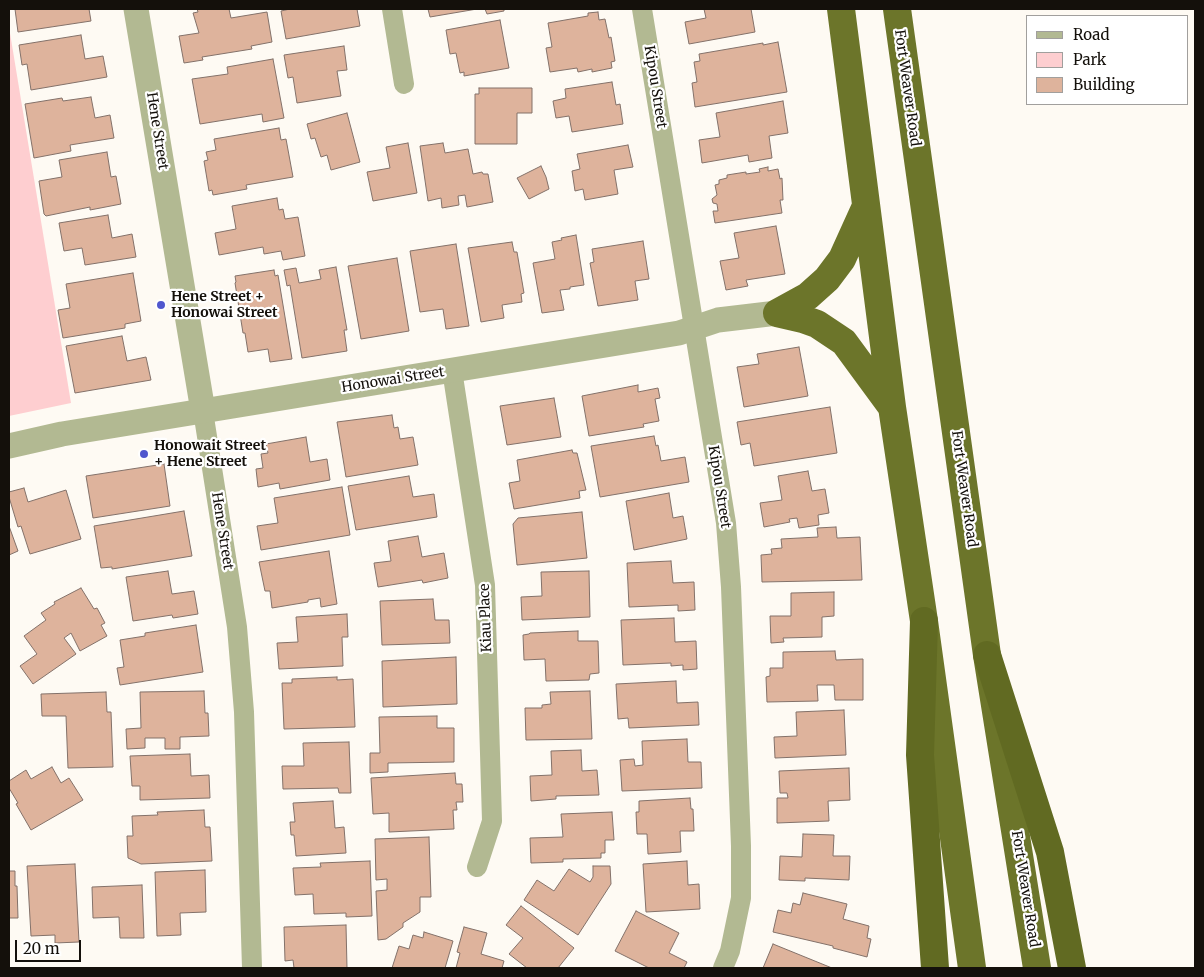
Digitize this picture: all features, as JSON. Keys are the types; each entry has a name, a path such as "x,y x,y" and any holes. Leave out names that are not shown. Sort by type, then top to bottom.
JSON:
{"highway":[{"path":"841,9 892,407 972,968"},
{"name":"Fort Weaver Road","path":"897,9 987,655 1037,968"},
{"path":"777,313 808,296 827,279 842,259 866,206"},
{"path":"777,313 817,324 844,342 892,407"},
{"path":"924,621 920,755 935,968"},
{"path":"987,655 1050,852 1072,968"}],"street":[{"name":"Hene Street","path":"136,9 238,627 244,712 252,968"},
{"path":"392,9 404,84"},
{"name":"Kipou Street","path":"642,9 726,523 741,846 741,898 730,950 723,968"},
{"name":"Honowai Street","path":"9,446 62,434 679,333 718,320 777,313"},
{"name":"Kiau Place","path":"452,370 485,585 492,822 477,867"}],"green space":[{"path":"9,27 71,403 9,416"}],"building":[{"path":"15,9 89,9 91,21 18,32"},
{"path":"197,9 229,9 231,18 267,12 272,42 251,46 252,49 202,57 203,60 184,63 179,36 199,33 193,13 198,12"},
{"path":"290,9 357,9 360,26 286,39 281,11"},
{"path":"428,9 477,9 430,17"},
{"path":"485,9 504,9 504,11 487,14"},
{"path":"704,9 751,9 755,32 689,44 685,22 706,18"},
{"path":"598,12 599,20 605,19 609,38 611,37 615,61 611,62 612,68 592,72 592,69 578,72 577,68 550,72 546,48 552,47 548,23 588,16 588,13"},
{"path":"500,20 509,68 464,76 464,72 460,73 456,53 450,54 446,30"},
{"path":"81,35 85,59 103,56 107,77 31,90 27,64 22,65 19,45"},
{"path":"778,42 787,92 695,107 692,83 697,82 694,62 700,61 699,54"},
{"path":"344,46 347,70 337,71 341,96 297,103 293,77 288,78 284,55"},
{"path":"273,59 284,118 263,122 262,114 200,124 192,79 228,74 227,67"},
{"path":"612,82 616,105 620,104 623,124 572,132 569,116 556,118 553,101 566,98 565,89"},
{"path":"479,88 532,88 532,113 517,113 517,144 475,144 475,94 479,94"},
{"path":"91,97 95,118 110,115 114,138 70,145 71,151 34,158 25,104 62,98 63,101"},
{"path":"783,101 788,133 769,136 772,158 749,162 748,155 702,163 699,140 720,137 716,113"},
{"path":"347,113 360,162 331,170 327,155 321,157 315,138 311,139 307,124"},
{"path":"279,128 281,140 286,139 293,177 246,185 247,189 213,195 212,190 209,191 204,161 208,160 206,152 216,150 214,139"},
{"path":"408,143 417,193 373,201 367,172 390,168 386,147"},
{"path":"443,143 445,153 468,149 473,174 482,172 483,174 488,174 493,202 467,207 465,195 458,196 459,205 442,208 441,198 428,201 420,146"},
{"path":"628,145 633,167 614,170 618,194 585,200 583,189 575,191 572,171 580,169 577,154"},
{"path":"107,152 111,177 116,176 121,204 90,210 90,207 46,216 44,214 39,181 62,177 59,160"},
{"path":"541,166 549,189 529,199 517,178"},
{"path":"768,167 768,171 778,169 780,179 782,178 783,200 780,200 782,213 715,223 713,211 718,211 717,204 713,203 712,199 717,195 715,185 719,184 719,180 727,178 727,175 760,172 759,169"},
{"path":"277,198 279,210 283,209 285,219 298,217 305,256 283,260 281,251 264,254 263,247 219,255 215,233 236,229 232,206"},
{"path":"108,215 112,238 132,234 136,257 85,265 82,248 64,251 59,223"},
{"path":"776,226 785,274 746,280 748,286 726,290 720,261 739,258 734,233"},
{"path":"576,235 584,285 560,290 564,310 542,313 533,263 555,259 552,242"},
{"path":"643,241 649,279 635,281 638,300 598,306 590,263 594,262 592,249"},
{"path":"512,242 514,252 517,252 524,293 521,294 522,302 502,305 504,318 481,322 468,248"},
{"path":"456,244 469,326 446,329 443,309 420,312 410,251"},
{"path":"397,258 409,331 361,339 348,266"},
{"path":"336,267 347,330 344,330 347,351 302,358 290,285 287,286 284,270 296,268 299,283 321,279 319,270"},
{"path":"274,270 275,276 278,275 292,359 270,362 268,349 248,352 245,333 243,333 235,276"},
{"path":"133,273 141,321 125,324 125,328 63,338 58,310 70,308 66,284"},
{"path":"122,336 127,361 146,357 151,380 75,393 66,346"},
{"path":"799,347 808,396 744,407 737,367 759,364 757,354"},
{"path":"638,385 638,392 658,388 660,398 655,399 659,421 643,424 644,427 589,436 582,396"},
{"path":"554,398 561,437 507,445 500,406"},
{"path":"830,407 837,453 754,466 750,443 741,445 737,422"},
{"path":"392,415 394,428 398,427 400,439 413,437 418,465 346,477 337,422"},
{"path":"654,436 661,461 685,457 689,482 600,497 591,446"},
{"path":"306,437 310,462 327,459 330,480 280,489 279,483 258,487 256,469 263,468 261,454 268,453 266,444"},
{"path":"572,450 573,453 577,453 586,490 579,491 580,498 514,509 509,483 520,481 517,460"},
{"path":"164,464 170,506 93,518 86,476"},
{"path":"808,471 812,491 825,489 829,513 818,515 819,525 799,528 797,518 789,519 790,522 764,527 760,503 782,500 778,476"},
{"path":"409,476 413,497 434,494 437,517 356,530 348,486"},
{"path":"342,487 350,535 261,550 257,526 278,523 274,498"},
{"path":"24,488 28,502 66,490 81,539 30,554 21,526 18,527 9,497 9,492"},
{"path":"669,493 673,518 683,516 687,539 634,550 626,501"},
{"path":"184,511 192,556 112,569 112,567 101,568 94,526"},
{"path":"582,512 587,558 517,565 513,524 518,518"},
{"path":"9,526 18,551 9,555"},
{"path":"836,527 837,538 860,537 862,580 762,582 761,555 772,554 771,549 782,548 781,539 818,537 817,528"},
{"path":"418,536 422,557 444,553 448,578 423,583 422,580 378,587 374,563 391,561 388,541"},
{"path":"329,551 337,604 321,607 320,598 272,608 270,591 265,591 259,562"},
{"path":"671,561 673,583 694,582 695,610 678,611 678,605 629,607 627,563"},
{"path":"168,571 172,594 194,591 198,614 173,618 172,615 133,621 126,577"},
{"path":"589,571 590,617 522,620 521,597 542,596 541,572"},
{"path":"81,588 94,609 97,608 105,623 101,625 107,636 80,651 71,633 64,638 76,654 33,684 20,666 37,654 24,636 46,620 41,613 55,604 54,602"},
{"path":"834,592 834,616 822,617 822,637 783,638 784,642 771,643 770,616 791,616 791,593"},
{"path":"433,599 435,620 449,620 450,643 382,645 380,601"},
{"path":"347,614 348,637 342,637 343,666 279,669 277,643 298,642 296,617"},
{"path":"674,618 675,642 696,641 697,669 683,670 683,665 671,666 671,663 623,665 621,620"},
{"path":"196,625 203,672 120,685 117,668 124,667 120,640 145,636 145,633"},
{"path":"578,631 578,641 598,641 599,673 590,674 589,680 546,681 545,659 524,660 523,635"},
{"path":"835,651 836,660 863,659 863,700 835,700 834,685 817,685 818,701 767,702 766,677 770,676 770,668 783,668 783,652"},
{"path":"456,657 457,704 383,707 382,661"},
{"path":"337,677 337,680 353,679 355,727 284,729 282,683 292,683 292,679"},
{"path":"676,681 677,703 698,702 699,725 629,728 628,718 618,719 616,684"},
{"path":"204,691 205,713 208,713 209,736 180,737 180,749 165,749 165,738 145,738 145,748 127,749 126,729 141,728 140,692"},
{"path":"590,691 592,739 526,740 525,708 542,708 542,705 551,704 550,692"},
{"path":"106,692 107,712 111,712 113,767 68,768 66,716 42,716 41,694"},
{"path":"844,710 846,755 775,758 774,737 797,736 796,712"},
{"path":"437,716 437,728 454,728 454,762 388,763 388,772 370,773 370,753 380,753 379,717"},
{"path":"687,739 688,762 701,762 702,788 622,791 620,760 634,759 635,766 643,765 642,741"},
{"path":"349,742 351,793 339,793 338,788 283,789 282,766 304,766 303,743"},
{"path":"581,750 582,771 597,770 599,795 556,796 556,799 531,801 530,776 552,775 551,751"},
{"path":"190,754 191,776 209,775 210,798 140,800 140,786 132,786 130,756"},
{"path":"52,767 61,783 69,778 83,800 31,830 16,804 18,803 9,788 9,781 26,770 31,779"},
{"path":"849,768 850,800 828,801 829,821 777,823 777,798 788,798 787,793 780,793 779,771"},
{"path":"455,773 456,784 462,784 463,802 456,802 457,810 453,810 454,829 389,832 389,813 373,814 371,778"},
{"path":"690,798 691,809 693,809 694,831 680,831 681,852 648,854 647,834 637,834 636,812 639,812 639,801"},
{"path":"333,801 335,828 344,827 346,853 296,856 294,835 291,835 290,822 295,822 293,803"},
{"path":"204,810 205,827 210,827 212,861 141,864 128,858 127,836 133,836 132,816 158,815 157,812"},
{"path":"612,812 614,840 605,840 605,853 601,853 601,858 563,859 563,862 531,863 530,838 563,837 561,814"},
{"path":"803,834 834,835 833,856 850,856 849,880 805,878 805,881 779,880 780,856 802,857"},
{"path":"429,837 431,897 420,897 420,912 403,923 403,927 386,939 378,940 376,891 387,890 387,879 376,880 375,839"},
{"path":"370,861 372,916 346,917 346,913 314,914 313,894 295,895 293,868 321,867 320,863"},
{"path":"687,861 688,885 699,884 700,909 646,912 643,864"},
{"path":"75,864 79,942 55,943 55,935 31,936 27,866"},
{"path":"593,866 610,866 611,884 578,935 524,900 537,880 554,891 569,869 590,882 593,877"},
{"path":"205,870 206,912 180,913 181,935 157,936 155,872"},
{"path":"9,871 15,871 18,918 9,918"},
{"path":"142,885 144,938 120,938 119,917 93,918 92,887"},
{"path":"803,893 847,904 843,919 869,926 867,938 871,939 867,957 833,948 833,946 773,932 778,910 791,913 793,903 800,905"},
{"path":"521,906 574,948 558,968 527,968 509,954 523,938 506,925"},
{"path":"636,911 679,933 669,953 687,962 684,968 649,968 615,951"},
{"path":"346,925 347,968 294,968 293,960 285,961 284,927"},
{"path":"464,927 487,933 481,954 504,961 502,968 456,968 460,953 457,952"},
{"path":"424,932 453,941 445,968 392,968 399,946 409,949 413,935 423,938"},
{"path":"773,944 832,968 763,968"}],"place":[{"name":"Hene Street + Honowai Street","path":"161,305"},
{"name":"Honowait Street + Hene Street","path":"144,454"}]}
